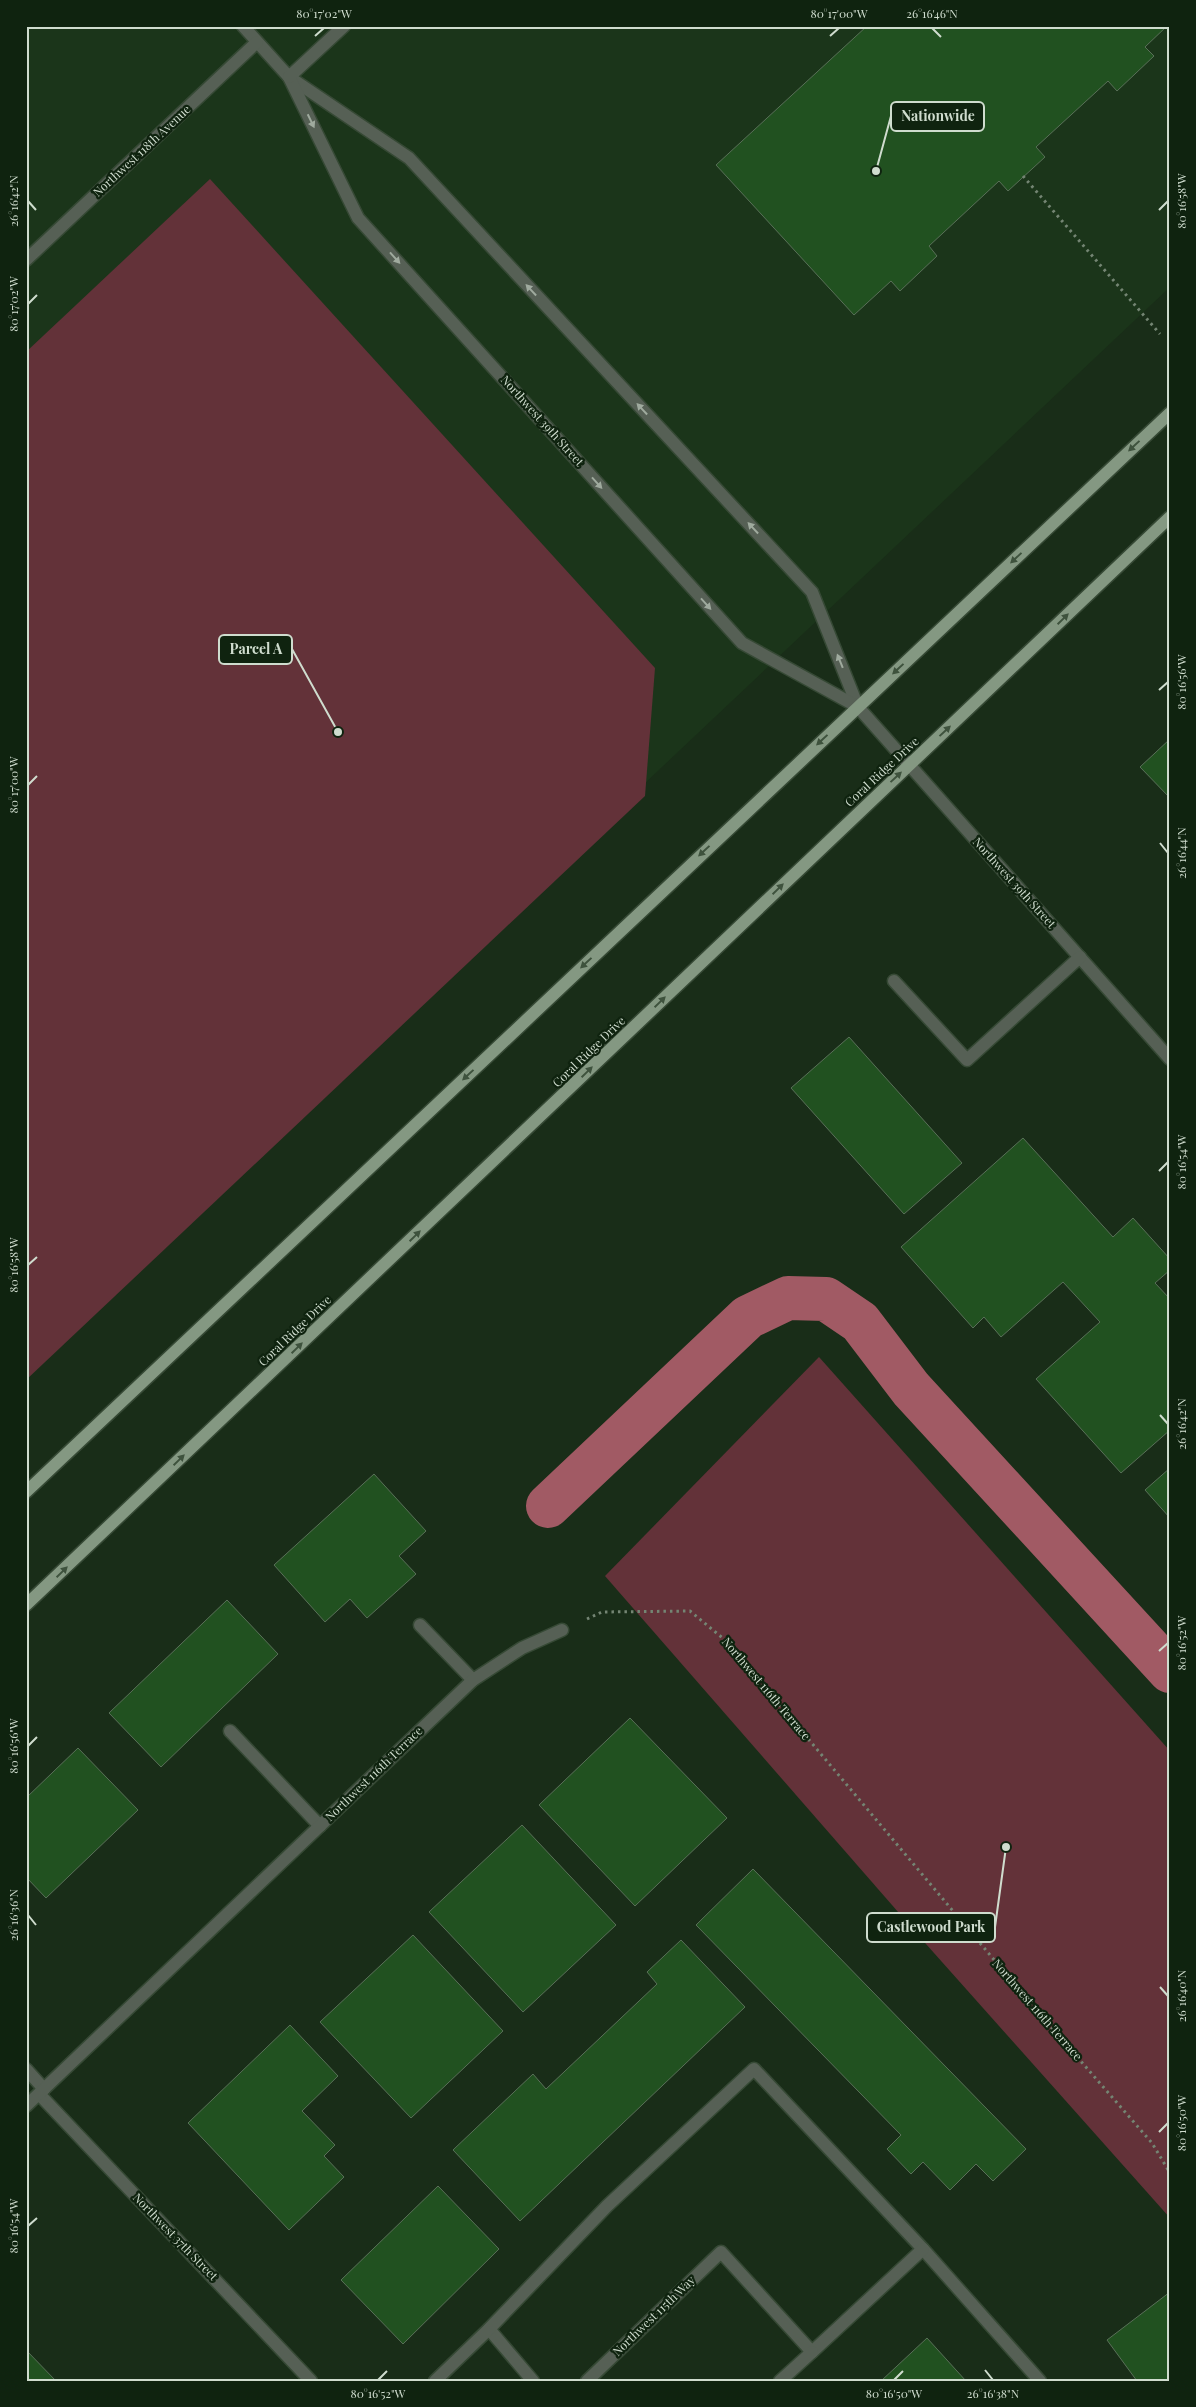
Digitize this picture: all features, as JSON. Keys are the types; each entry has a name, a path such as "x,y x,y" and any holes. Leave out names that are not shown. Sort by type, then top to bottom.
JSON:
{"main road":[{"path":"26,1492 1170,413"},
{"name":"Coral Ridge Drive","path":"26,1605 1170,517"}],"street":[{"name":"Northwest 39th Street","path":"243,26 289,77 409,158 812,592 858,707"},
{"path":"289,77 344,26"},
{"name":"Northwest 118th Avenue","path":"26,260 257,42"},
{"name":"Northwest 39th Street","path":"289,77 358,218 742,643 858,707 1170,1059"},
{"path":"894,982 967,1060 1080,957"},
{"path":"420,1625 473,1680"},
{"name":"Northwest 116th Terrace","path":"26,2106 473,1680 522,1648 562,1630"},
{"path":"230,1731 320,1826"},
{"name":"Northwest 37th Street","path":"26,2069 42,2092 312,2381"},
{"path":"435,2381 489,2329 606,2206 754,2069 923,2249 1040,2381"},
{"path":"780,2381 923,2249"},
{"name":"Northwest 115th Way","path":"587,2381 721,2252 812,2352"},
{"path":"489,2329 533,2381"}],"path":[{"path":"1023,176 1160,334"},
{"name":"Northwest 116th Terrace","path":"562,1630 602,1612 690,1611 726,1640 1006,1974 1152,2142 1170,2173"}],"shaded area":[{"path":"26,26 1170,26 1170,287 26,1368"},
{"path":"210,179 655,668 645,796 26,1380 26,352"},
{"path":"819,1357 1170,1751 1170,2218 926,1944 605,1576"}],"building":[{"path":"867,26 1167,26 1145,47 1154,56 1117,91 1108,81 1036,147 1045,157 1008,191 999,181 929,246 937,256 900,291 891,281 854,315 716,165"},
{"path":"1170,739 1170,798 1140,767"},
{"path":"849,1037 962,1163 904,1214 791,1088"},
{"path":"1023,1138 1113,1237 1133,1218 1170,1259 1170,1270 1155,1283 1170,1299 1170,1430 1121,1473 1036,1379 1100,1322 1063,1282 1001,1337 984,1317 973,1328 901,1247"},
{"path":"1170,1468 1170,1518 1145,1490"},
{"path":"374,1474 426,1531 399,1556 416,1574 367,1618 350,1599 325,1622 274,1565"},
{"path":"227,1600 278,1654 161,1767 109,1713"},
{"path":"630,1718 727,1818 635,1906 539,1805"},
{"path":"78,1748 138,1810 46,1898 26,1877 26,1798"},
{"path":"522,1825 616,1925 523,2012 429,1912"},
{"path":"753,1869 1026,2149 993,2181 976,2164 950,2190 923,2162 911,2174 887,2149 901,2135 696,1925"},
{"path":"413,1935 503,2031 411,2118 320,2022"},
{"path":"681,1940 745,2007 520,2221 453,2150 533,2074 546,2089 657,1984 647,1972"},
{"path":"290,2025 338,2076 302,2111 335,2145 324,2156 344,2177 289,2230 188,2123"},
{"path":"438,2186 499,2249 403,2344 341,2280"},
{"path":"1170,2292 1170,2381 1137,2381 1107,2340"},
{"path":"927,2338 966,2381 881,2381"},
{"path":"26,2350 56,2381 26,2381"}],"waterway":[{"path":"548,1506 748,1317 788,1298 826,1299 860,1322 911,1389 1170,1671"}],"place":[{"name":"Nationwide","path":"876,171"},
{"name":"Parcel A","path":"338,732"},
{"name":"Castlewood Park","path":"1006,1847"}]}
